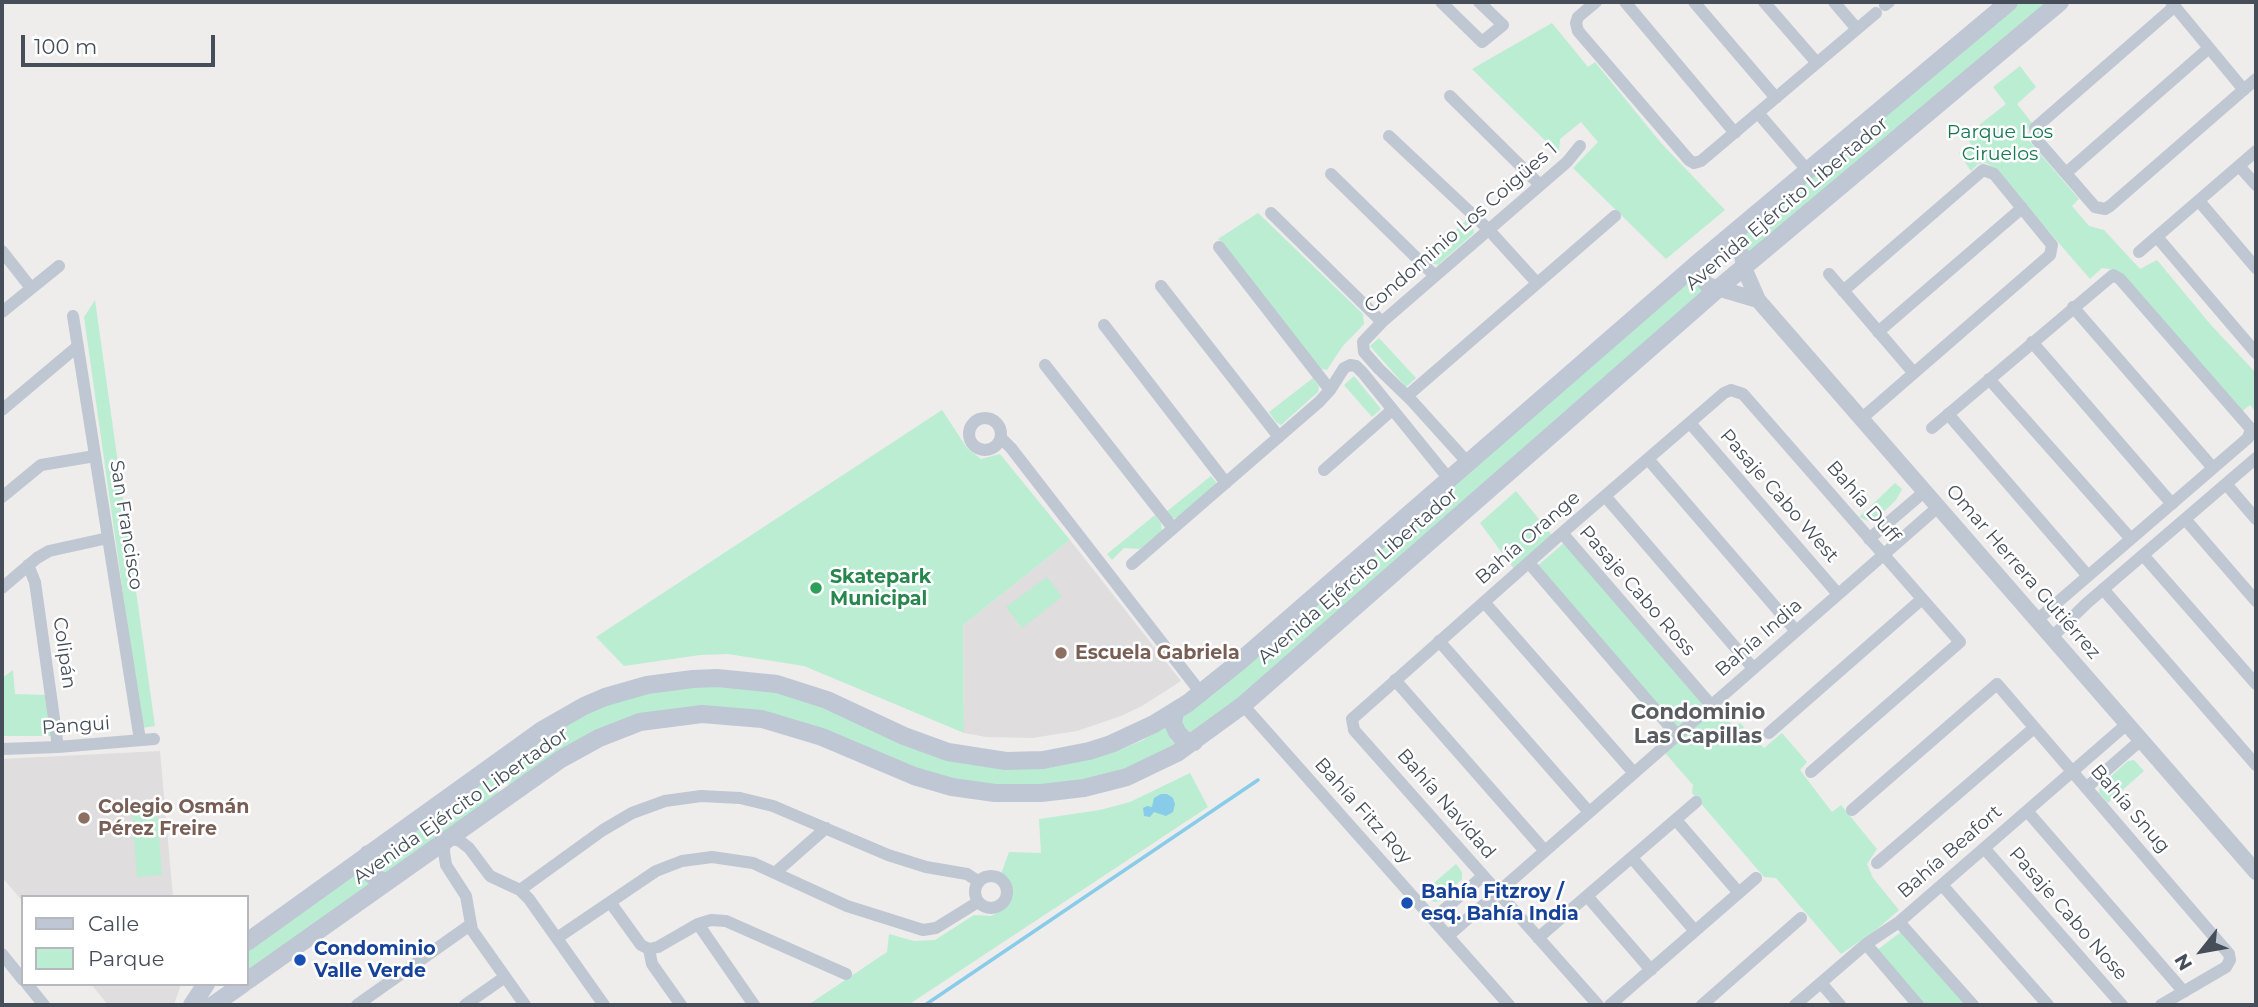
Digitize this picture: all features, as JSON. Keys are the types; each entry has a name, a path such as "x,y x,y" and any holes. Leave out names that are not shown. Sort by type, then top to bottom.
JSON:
{"main road":[{"name":"Avenida Ejército Libertador","path":"248,941 542,730 584,706 626,691 668,681 742,679 794,689 827,699 938,748 963,755 1006,761 1043,760 1088,751 1133,735 1175,712 1201,693 1700,261 2009,2"},
{"name":"Avenida Ejército Libertador","path":"248,981 561,759 599,738 640,722 681,715 730,715 784,724 914,776 952,787 995,793 1041,793 1105,783 1152,766 1194,742 1243,705 1720,287 2060,2"},
{"path":"1175,712 1173,723 1177,732 1184,740 1194,742"},
{"path":"487,769 502,778 507,790 506,797"},
{"path":"368,854 369,872 377,879 387,882"},
{"path":"192,1005 205,986"},
{"name":"Avenida Ejército Libertador","path":"212,1005 240,986"}],"street":[{"path":"1441,2 1482,42 1503,25 1479,2"},
{"path":"1596,2 1578,17 1578,31 1694,163 1701,161 1884,7"},
{"path":"1694,2 1776,98"},
{"path":"1765,2 1817,63"},
{"path":"1834,2 1857,29"},
{"path":"1629,3 1735,133"},
{"path":"2245,90 2173,4 2037,125 2034,131 2036,137 2095,207 2108,208 2245,90 2256,79"},
{"path":"2066,173 2209,48"},
{"path":"1450,96 1540,185"},
{"path":"1758,113 1808,171"},
{"path":"1390,135 1488,229 1537,283"},
{"name":"Condominio Los Coigües 1","path":"1468,463 1386,377 1363,349 1365,339 1569,160 1580,146"},
{"path":"2139,252 2256,151"},
{"path":"2239,166 2256,185"},
{"path":"1843,291 1979,171 1986,170 1994,174 2051,242 2052,252 1861,419"},
{"path":"1331,174 1435,276"},
{"path":"2199,201 2256,268"},
{"path":"1878,332 2022,208"},
{"path":"1271,214 1382,322"},
{"path":"1407,396 1615,216"},
{"path":"2157,237 2256,353"},
{"name":"Omar Herrera Gutiérrez","path":"1719,245 1733,246 1738,250 1758,300 2256,872"},
{"path":"1219,247 1331,390"},
{"path":"2,251 31,288"},
{"path":"1700,261 1698,270 1702,281 1713,288 1720,287 1758,300"},
{"path":"2,312 59,266"},
{"path":"1829,274 1913,372"},
{"path":"1932,428 2109,276 2118,277 2251,429 2250,436 2037,621"},
{"path":"1161,286 1279,437"},
{"path":"2073,307 2213,468"},
{"name":"San Francisco","path":"73,316 140,740"},
{"path":"1104,325 1226,483"},
{"path":"2032,342 2172,504"},
{"path":"2,410 78,346"},
{"path":"1045,365 1173,528"},
{"path":"1132,564 1331,390 1344,368 1350,365 1356,366 1449,479"},
{"path":"1989,379 2131,539"},
{"name":"Bahía Orange","path":"1351,722 1353,716 1562,533 1724,393 1735,390"},
{"name":"Bahía Duff","path":"1735,390 1743,394 1960,642 1811,772"},
{"path":"1324,470 1392,410"},
{"path":"1948,414 2088,576"},
{"name":"Pasaje Cabo West","path":"1690,423 1838,594"},
{"path":"1001,438 1012,448 1201,693"},
{"path":"2,497 41,465 95,456"},
{"path":"2052,637 2103,589 2256,458"},
{"path":"1648,459 1796,631"},
{"path":"2226,484 2256,519"},
{"path":"1869,539 1924,492"},
{"path":"1605,496 1754,668"},
{"name":"Bahía India","path":"1448,936 1938,507"},
{"path":"2185,519 2256,601"},
{"name":"Pasaje Cabo Ross","path":"1562,533 1711,705"},
{"path":"2,588 43,554 57,548 108,538"},
{"path":"2143,555 2256,684"},
{"path":"1529,563 1677,735"},
{"name":"Colipán","path":"29,565 34,577 58,747"},
{"path":"2103,589 2256,765"},
{"path":"1769,733 1922,599"},
{"path":"1484,602 1634,773"},
{"path":"1440,641 1589,812"},
{"path":"1395,680 1545,851"},
{"name":"Bahía Snug","path":"1852,810 1997,684 2227,952 2230,960 2226,967 2184,992"},
{"name":"Bahía Fitz Roy","path":"1243,705 1509,1005"},
{"name":"Bahía Navidad","path":"1351,722 1354,730 1598,1005"},
{"name":"Bahía Beafort","path":"1795,1005 1866,944 1899,922 2127,724"},
{"path":"1877,863 2034,728"},
{"name":"Pangui","path":"2,749 154,739"},
{"path":"2086,788 2141,740"},
{"path":"2245,753 2256,743"},
{"path":"520,890 617,821 648,806 673,799 701,796 740,798 773,806 888,855 926,867 968,874 979,882"},
{"path":"1538,938 1696,802"},
{"path":"2027,811 2184,992 2161,1005"},
{"path":"469,848 469,836 475,819"},
{"path":"1676,820 1740,893"},
{"path":"776,872 826,828"},
{"path":"525,1005 470,925 466,896 446,865 443,852 447,839 460,841 469,848 490,876 520,890 529,899 604,1005"},
{"name":"Pasaje Cabo Nose","path":"1984,848 2122,1005"},
{"path":"421,858 436,860 446,865"},
{"path":"557,938 656,871 697,858 740,860 776,872 846,906 923,930 936,928 978,902"},
{"path":"1632,858 1695,931"},
{"path":"990,876 1001,880 1005,885 1006,897 999,906 982,906 978,902 975,891 979,882 990,876"},
{"path":"1433,919 1483,876"},
{"path":"1610,1005 1756,878"},
{"path":"1942,885 2048,1005"},
{"path":"1587,896 1651,970"},
{"path":"610,902 641,944 649,949 658,947 698,924 718,920 734,923 846,974"},
{"path":"1702,1005 1801,918"},
{"path":"1899,922 1973,1005"},
{"path":"698,924 754,1005"},
{"path":"358,1005 470,925"},
{"path":"1866,944 1918,1005"},
{"path":"649,949 652,964 681,1005"},
{"path":"4,960 21,978"},
{"path":"465,1005 505,977"},
{"path":"1821,983 1840,1005"},
{"path":"29,986 44,1005"}],"shaded area":[{"name":"Escuela Gabriela","path":"1070,540 1181,681 1142,706 1077,731 1032,738 986,737 964,733 963,625"},
{"name":"Colegio Osmán Pérez Freire","path":"160,751 173,895 21,895 21,900 2,877 2,759"},
{"path":"93,986 180,986 174,1005 108,1005"}],"green space":[{"path":"2016,2 2050,2 1747,257 1733,240"},
{"path":"1552,23 1588,67 1595,62 1661,143 1725,210 1666,259 1573,168 1598,142 1581,122 1560,139 1559,154 1472,69"},
{"name":"Parque Los Ciruelos","path":"2020,66 2036,87 2017,104 2032,123 2023,134 2079,199 2072,206 2089,226 2104,230 2140,269 2157,260 2211,325 2256,373 2256,412 2250,405 2241,412 2116,270 2102,268 2090,279 1994,168 1986,163 1978,164 1971,171 1959,153 1971,144 1965,136 2006,104 1993,87"},
{"path":"1258,213 1363,314 1364,324 1342,347 1327,370 1318,368 1218,239"},
{"path":"1467,219 1473,225 1474,233 1438,265 1431,263 1424,255 1450,236"},
{"path":"1694,276 1708,288 1558,417 1248,693 1189,738 1177,719 1597,362"},
{"path":"95,300 155,726 142,728 84,317"},
{"path":"1379,338 1416,378 1406,387 1370,346"},
{"path":"1354,376 1381,409 1372,417 1344,385"},
{"path":"1313,378 1319,387 1318,392 1281,425 1276,422 1269,412"},
{"path":"942,410 967,448 981,459 1000,454 1070,540 963,625 964,733 804,666 728,654 700,655 624,666 596,637"},
{"path":"1211,476 1216,482 1215,486 1176,518 1171,518 1166,512"},
{"path":"1895,483 1902,489 1896,500 1875,520 1868,521 1859,517"},
{"path":"1516,491 1552,535 1514,569 1480,523"},
{"path":"1155,515 1161,523 1162,531 1140,549 1124,548 1112,560 1107,554"},
{"path":"1565,542 1705,706 1676,728 1536,567"},
{"path":"1047,577 1062,597 1022,628 1006,607"},
{"path":"13,670 15,694 46,695 53,736 2,736 2,678"},
{"path":"696,685 776,692 819,706 893,739 1048,768 1112,753 1143,740 1168,725 1171,740 1180,746 1143,764 1048,788 946,781 744,709 697,706 645,714 509,789 507,780 498,770 531,744 612,700"},
{"path":"1717,707 1733,726 1740,723 1764,748 1782,733 1807,762 1800,770 1832,812 1841,805 1877,849 1867,864 1873,878 1899,910 1841,954 1776,878 1764,877 1692,793 1693,785 1665,753"},
{"path":"2134,760 2144,771 2108,803 2099,793 2100,786 2128,761"},
{"path":"1190,773 1208,807 908,1005 808,1005 887,952 889,934 914,941 935,940 974,915 991,916 1001,911 1009,893 1001,874 1009,852 1041,853 1039,819 1100,810 1130,802"},
{"path":"490,775 499,785 498,794 381,876 373,859"},
{"path":"157,811 162,875 137,877 132,814"},
{"path":"363,864 373,884 248,970 248,946"},
{"path":"1456,864 1462,872 1462,879 1440,901 1434,902 1421,894"},
{"path":"1901,932 1966,1005 1924,1005 1877,950"}],"water":[{"path":"1161,794 1173,798 1173,812 1166,816 1154,812 1150,817 1144,816 1143,808 1152,807 1154,798"}],"waterway":[{"path":"925,1005 1258,780"}],"place":[{"name":"Skatepark Municipal","path":"816,588"},
{"name":"Escuela Gabriela","path":"1061,653"},
{"name":"Colegio Osmán Pérez Freire","path":"84,818"},
{"name":"Bahía Fitzroy / esq. Bahía India","path":"1407,903"},
{"name":"Condominio Valle Verde","path":"300,960"}],"district":[{"name":"Condominio Las Capillas","path":"1698,725"}]}
